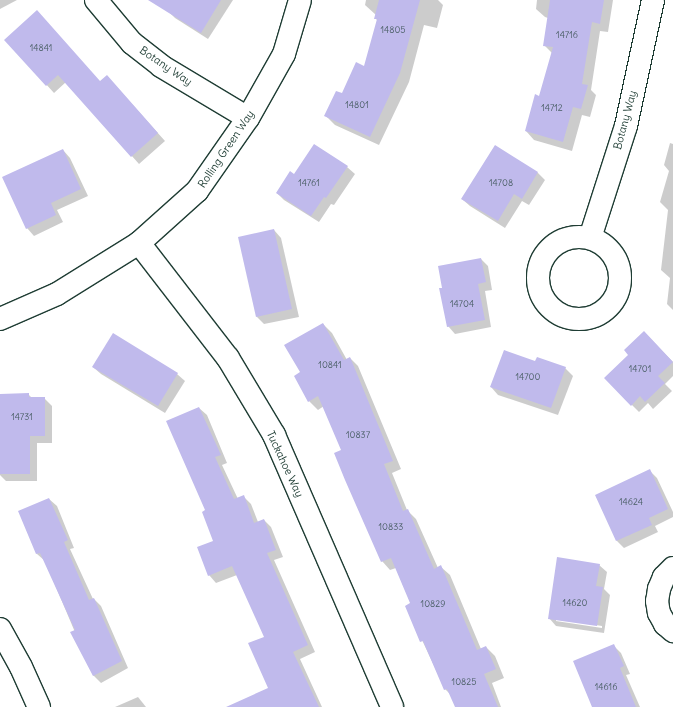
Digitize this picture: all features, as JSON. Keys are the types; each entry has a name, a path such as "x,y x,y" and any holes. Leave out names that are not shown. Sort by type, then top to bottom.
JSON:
{"street":[{"name":"Botany Way","path":"96,0 132,43 164,68 248,118"},
{"name":"Rolling Green Way","path":"0,319 57,294 139,243 197,191 248,118 284,54 300,0"},
{"name":"Botany Way","path":"590,238 626,126 653,0"},
{"name":"Tuckahoe Way","path":"139,243 228,358 274,435 392,707"},
{"path":"673,568 664,577 659,589 657,601 659,613 665,624 673,631"},
{"path":"0,629 21,667 39,707"}],"building":[{"path":"148,0 221,0 201,33"},
{"path":"379,0 420,0 400,73 370,137 324,116 336,91 342,93 356,62 364,66 377,19 374,19"},
{"path":"550,0 604,0 600,24 592,22 582,84 588,85 581,109 573,107 563,142 525,131 535,94 539,96 553,47 543,46"},
{"path":"37,10 100,81 107,75 158,133 131,157 58,75 46,86 4,40"},
{"path":"314,144 348,166 326,198 324,197 311,216 276,193 290,171 294,174"},
{"path":"495,145 538,172 522,199 514,194 498,221 461,199"},
{"path":"63,149 81,189 51,203 56,215 26,229 2,177"},
{"path":"274,229 292,309 256,317 238,237"},
{"path":"481,258 486,282 478,284 485,320 447,327 439,288 442,288 438,266"},
{"path":"323,323 344,360 350,357 393,461 384,464 403,511 408,509 434,569 441,565 477,650 486,646 496,669 484,674 498,707 455,707 447,689 444,690 423,641 420,642 405,606 410,603 391,558 381,562 345,480 334,453 341,450 318,396 308,402 294,376 300,372 284,345"},
{"path":"644,331 673,362 658,376 665,383 645,402 640,396 631,406 604,378 628,355 624,350"},
{"path":"113,333 178,373 158,406 92,367"},
{"path":"504,350 535,361 537,357 566,367 551,408 490,387"},
{"path":"29,393 29,397 45,397 45,436 30,436 30,474 0,474 0,394"},
{"path":"199,407 221,455 215,457 234,499 244,495 254,523 264,519 276,550 267,553 308,645 293,652 319,707 226,707 268,688 248,643 264,637 232,566 208,576 197,547 213,541 202,512 205,510 166,421"},
{"path":"650,469 668,509 649,518 652,525 616,541 595,495"},
{"path":"49,498 68,540 64,542 89,600 94,598 122,661 93,676 70,632 75,630 40,553 36,554 18,511"},
{"path":"557,557 600,564 596,586 603,587 597,626 548,619"},
{"path":"614,644 624,666 620,668 636,707 592,707 573,661"}]}
